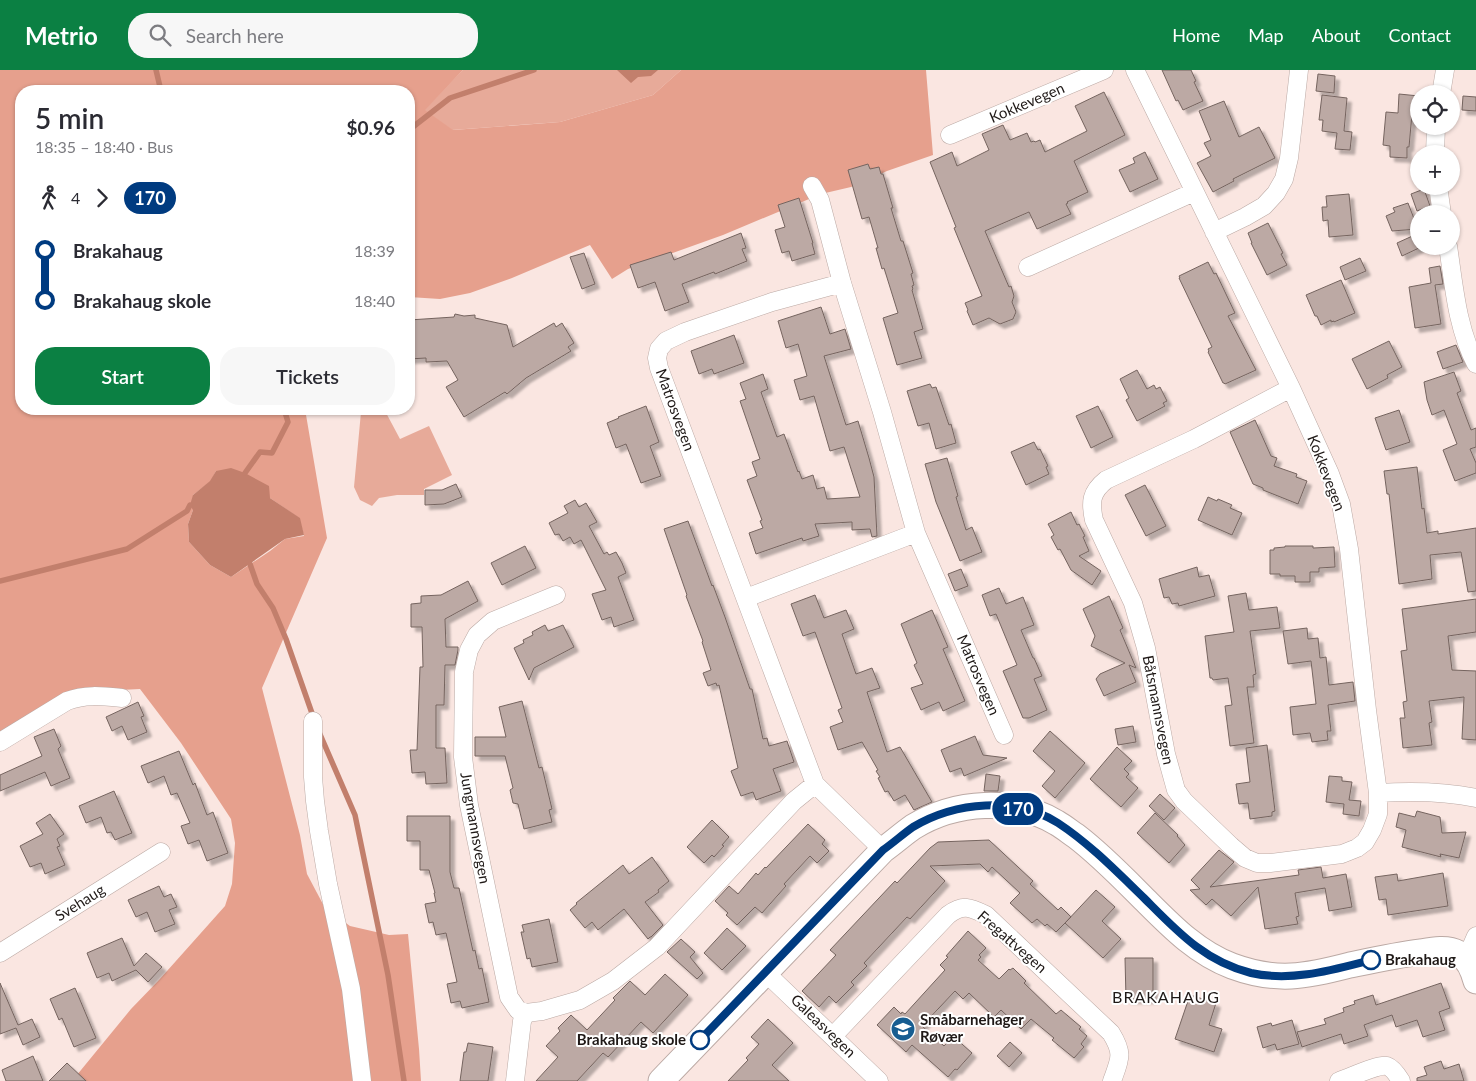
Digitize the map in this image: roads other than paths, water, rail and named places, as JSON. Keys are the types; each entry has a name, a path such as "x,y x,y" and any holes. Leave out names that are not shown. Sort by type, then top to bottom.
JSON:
{"street":[{"name":"Kokkevegen","path":"950,135 1104,70"},
{"name":"Kokkevegen","path":"1135,70 1291,388 1330,474 1341,504 1349,549 1366,710 1378,793"},
{"path":"1214,232 1264,206 1276,193 1284,179 1289,158 1299,70"},
{"path":"1443,85 1445,70"},
{"name":"Matrosvegen","path":"812,186 820,200 842,283 879,402 916,533 1004,735"},
{"path":"1028,267 1194,192"},
{"path":"1449,255 1460,322 1476,364"},
{"name":"Matrosvegen","path":"842,283 772,302 685,332 666,341 659,349 657,358 659,368 815,784 883,850"},
{"name":"Båtsmannsvegen","path":"1291,388 1194,440 1106,480 1097,487 1091,508 1094,520 1133,603 1144,641 1171,775 1176,790 1184,801 1246,858 1257,863 1270,864 1342,854 1358,848 1365,842 1378,814 1378,793"},
{"path":"746,598 916,533"},
{"name":"Jungmannsvegen","path":"526,1013 518,1010 509,997 469,805 463,757 464,672 469,650 477,635 492,621 556,595"},
{"path":"0,742 76,697 90,695 122,698"},
{"path":"313,721 312,757 319,831 328,884 351,989 362,1081"},
{"path":"515,1081 522,1022 526,1013 542,1011 580,1000 614,981 657,947 794,801 815,784"},
{"path":"1378,793 1436,792 1476,798"},
{"path":"661,1081 883,850 913,827 941,814 970,806 1000,805 1029,810 1057,822 1095,851 1196,947 1213,958 1250,972 1269,976 1292,976 1316,973 1389,956 1434,950 1448,950 1458,953 1471,970"},
{"name":"Svehaug","path":"0,953 161,852"},
{"name":"Fregattvegen","path":"832,1036 948,915 956,909 966,907 986,915 1112,1033 1119,1046 1120,1059 1112,1081"},
{"path":"1471,970 1476,936"},
{"name":"Galeasvegen","path":"766,973 879,1081"},
{"path":"1339,1081 1378,1067 1387,1066 1398,1076 1400,1081"}],"waterway":[{"path":"156,70 160,85"},
{"path":"415,125 450,98 534,70"},
{"path":"245,473 260,452 272,453 288,422 286,415"},
{"path":"0,581 127,549 187,511 190,505"},
{"path":"250,564 257,584 273,608 286,639 314,719"},
{"path":"319,732 355,815 388,975 404,1081"}],"place":[{"name":"Brakahaug","path":"1371,960"},
{"name":"Småbarnehager Røvær","path":"903,1029"},
{"name":"Brakahaug skole","path":"700,1040"}],"district":[{"name":"BRAKAHAUG","path":"1166,997"}]}
